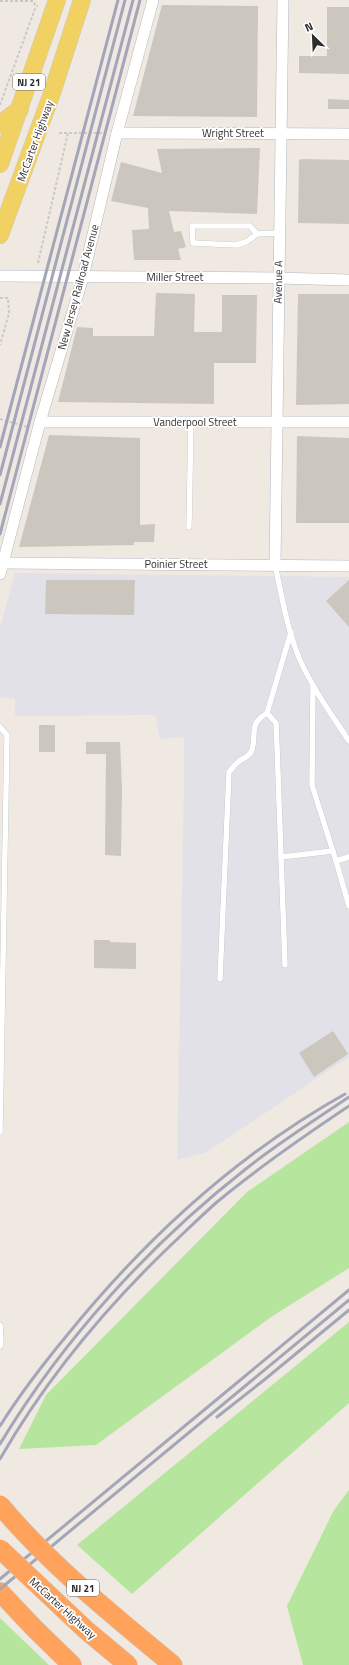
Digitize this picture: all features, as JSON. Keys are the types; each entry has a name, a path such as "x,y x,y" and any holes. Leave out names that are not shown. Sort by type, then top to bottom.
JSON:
{"highway":[{"name":"NJ 21","path":"0,1504 11,1518 54,1561 107,1610 173,1665"},
{"name":"McCarter Highway","path":"0,1549 86,1630 128,1665"},
{"path":"0,1592 72,1665"}],"main road":[{"name":"NJ 21","path":"0,164 57,0"},
{"name":"McCarter Highway","path":"0,235 49,100 82,0"},
{"path":"0,124 20,109"}],"street":[{"name":"New Jersey Railroad Avenue","path":"0,574 39,426 83,277 117,133 153,0"},
{"name":"Avenue A","path":"275,565 283,0"},
{"name":"Wright Street","path":"117,133 349,134"},
{"name":"Miller Street","path":"0,276 349,280"},
{"name":"Vanderpool Street","path":"39,426 191,422 349,422"},
{"name":"Poinier Street","path":"3,562 349,566"}],"lane":[{"path":"257,234 250,226 192,226 193,243 236,245 246,242 257,234 279,233"},
{"path":"189,527 191,422"},
{"path":"275,565 291,632 300,659 313,686 349,741"},
{"path":"220,979 229,772 238,762 247,757 252,750 255,725 261,717 267,713 291,632"},
{"path":"313,686 312,785 349,906"},
{"path":"267,713 276,723 285,965"},
{"path":"0,727 7,735 3,766 0,1132"},
{"path":"281,857 333,851"},
{"path":"336,861 349,857"},
{"path":"0,1325 0,1346"}],"path":[{"path":"0,1 33,1 37,6 0,107"},
{"path":"59,133 117,133"},
{"path":"38,263 68,133"},
{"path":"0,298 8,298 9,313 0,345"},
{"path":"0,420 39,426"}],"shaded area":[{"path":"15,573 349,577 349,1057 207,1152 177,1160 184,737 160,739 155,715 15,716 15,699 0,697 0,628"}],"green space":[{"path":"349,1122 349,1268 271,1317 96,1445 19,1449 46,1395 247,1192"},
{"path":"349,1322 349,1403 132,1594 77,1545"},
{"path":"349,1490 349,1665 303,1665 287,1606 334,1510"},
{"path":"0,1618 49,1665 0,1665"}],"building":[{"path":"162,5 258,6 257,117 133,116"},
{"path":"327,7 349,7 349,74 299,73 299,56 327,56"},
{"path":"328,99 349,100 349,109 328,109"},
{"path":"260,148 257,214 169,211 174,232 181,231 186,247 178,249 181,260 134,260 132,230 149,229 148,208 111,201 121,162 162,173 157,149"},
{"path":"299,160 349,160 349,224 298,223"},
{"path":"156,293 195,294 194,332 222,332 222,295 257,295 256,363 214,363 214,404 58,402 77,327 93,328 93,336 154,336"},
{"path":"298,294 349,294 349,404 296,405"},
{"path":"49,435 140,438 140,525 155,524 154,542 134,542 134,545 19,547"},
{"path":"297,436 349,438 349,523 296,523"},
{"path":"46,580 135,580 134,615 45,614"},
{"path":"349,580 349,627 326,601"},
{"path":"39,725 55,725 55,752 39,752"},
{"path":"86,742 120,742 122,789 121,856 105,855 106,754 86,754"},
{"path":"94,940 136,943 136,969 94,968"},
{"path":"333,1031 348,1054 314,1077 299,1053"}],"railway":[{"path":"0,447 118,0"},
{"path":"0,475 125,0"},
{"path":"0,504 133,0"},
{"path":"0,534 140,0"},
{"path":"0,1426 32,1379 68,1334 129,1264 162,1232 196,1200 268,1143 345,1094"},
{"path":"0,1444 25,1405 81,1330 111,1295 176,1228 259,1158 349,1097"},
{"path":"0,1459 18,1429 57,1373 122,1294 146,1269 217,1202 249,1176 349,1106"},
{"path":"0,1579 349,1290"},
{"path":"0,1589 349,1300"},
{"path":"217,1417 349,1310"}]}
